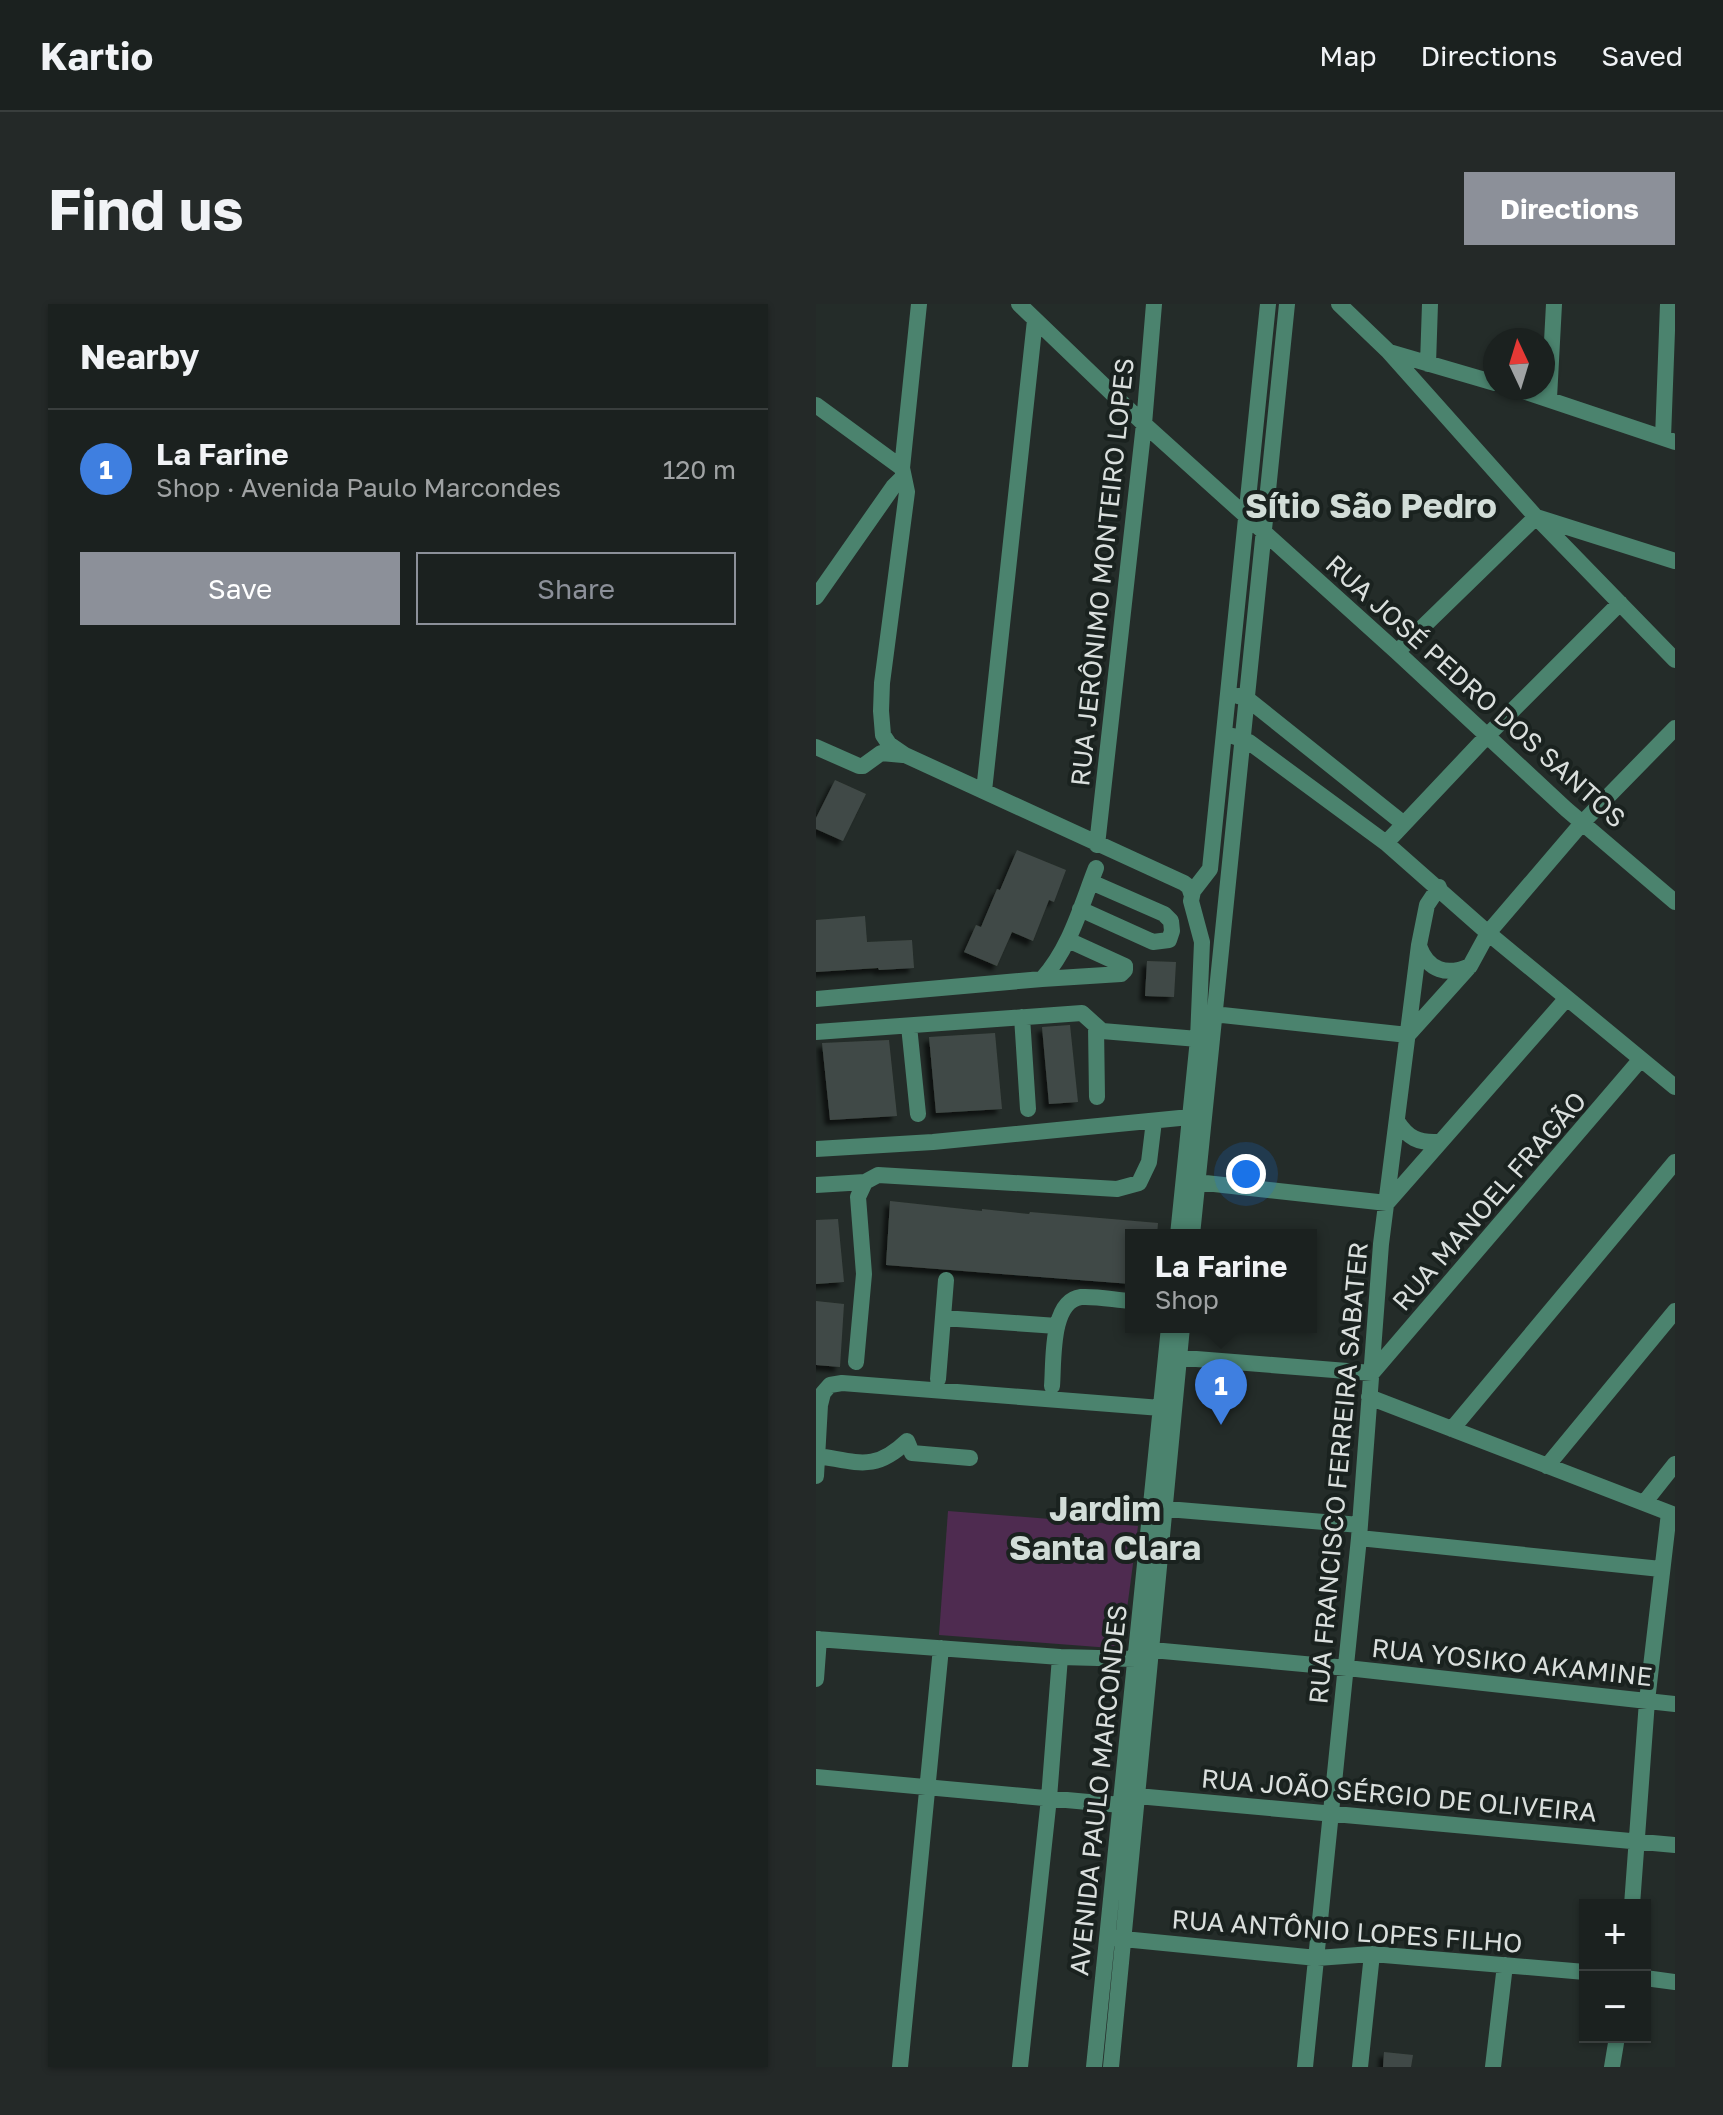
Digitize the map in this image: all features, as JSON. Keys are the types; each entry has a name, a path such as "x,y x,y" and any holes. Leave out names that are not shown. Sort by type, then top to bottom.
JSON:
{"street":[{"path":"919,304 903,472 907,492 882,683 881,729 889,744 905,755 1195,890"},
{"name":"RUA JOSÉ PEDRO DOS SANTOS","path":"1019,304 1144,424 1263,529 1487,736 1675,902"},
{"name":"RUA JERÔNIMO MONTEIRO LOPES","path":"1097,845 1144,424 1154,304"},
{"path":"1192,1229 1190,1117 1198,1039 1202,942 1199,923 1194,916 1195,890 1210,869 1268,304"},
{"path":"1179,1229 1190,1182 1213,1014 1287,304"},
{"path":"1339,304 1388,351 1536,517 1675,660"},
{"path":"1428,364 1430,304"},
{"path":"1553,328 1554,304"},
{"path":"1555,400 1669,440 1668,304"},
{"path":"984,791 1035,320"},
{"path":"1388,351 1483,380"},
{"path":"816,405 903,472"},
{"path":"816,597 903,472"},
{"path":"875,512 891,518 902,537"},
{"path":"1536,517 1675,561"},
{"path":"1397,652 1536,517"},
{"path":"1386,843 1620,603"},
{"path":"1228,694 1245,697 1404,824"},
{"path":"1213,1014 1408,1035 1470,966 1488,933 1583,822 1675,728"},
{"path":"1224,732 1241,739 1386,843 1488,933 1675,1087"},
{"path":"816,747 859,766 881,753 905,755"},
{"path":"1042,979 1055,964 1068,940 1080,909 1094,875 1164,914 1171,921 1172,931 1169,940 1153,942 1080,909"},
{"path":"1195,890 1207,881 1218,883 1223,890 1224,908 1218,925 1199,923"},
{"name":"RUA FRANCISCO FERREIRA SABATER","path":"1305,2067 1360,1532 1387,1203 1419,945 1427,905 1439,887"},
{"path":"816,999 1121,974 1125,970 1125,966 1068,940"},
{"path":"1419,945 1425,960 1445,972 1456,972 1470,966"},
{"path":"1190,1182 1387,1203 1567,998"},
{"path":"816,1032 1082,1013 1102,1031 1198,1039"},
{"path":"1022,1017 1028,1109"},
{"path":"909,1026 918,1114"},
{"path":"1096,1026 1097,1097"},
{"name":"RUA MANOEL FRAGÃO","path":"1372,1373 1641,1059"},
{"path":"816,1149 933,1142 1190,1117"},
{"path":"816,1185 865,1182 878,1175 1117,1189 1139,1183 1149,1162 1154,1121"},
{"path":"1397,1121 1414,1139 1425,1143 1438,1142"},
{"path":"1452,1429 1675,1162"},
{"path":"856,1362 864,1274 858,1197 865,1182"},
{"path":"938,1379 946,1280"},
{"path":"1052,1386 1060,1312 1079,1297 1125,1301"},
{"path":"1547,1466 1675,1311"},
{"path":"943,1318 1057,1326"},
{"name":"AVENIDA PAULO MARCONDES","path":"1111,2067 1121,1805 1136,1659 1158,1508 1173,1357 1170,1333"},
{"name":"AVENIDA PAULO MARCONDES","path":"1094,2067 1137,1796 1152,1650 1161,1408 1180,1333"},
{"path":"1173,1357 1372,1373"},
{"path":"816,1476 820,1405 823,1393 830,1385 842,1383 1161,1408"},
{"path":"1369,1397 1672,1514 1661,1569 1647,1701 1632,1899"},
{"path":"818,1456 873,1464 896,1452 907,1441 912,1453 970,1458"},
{"path":"1644,1503 1675,1464"},
{"path":"1158,1508 1661,1569"},
{"path":"816,1679 818,1639 1060,1657 1136,1659 1152,1650"},
{"path":"900,2067 941,1648"},
{"name":"RUA YOSIKO AKAMINE","path":"1152,1650 1675,1704"},
{"path":"1020,2067 1049,1798 1060,1657"},
{"path":"816,1777 1121,1805 1137,1796"},
{"name":"RUA JOÃO SÉRGIO DE OLIVEIRA","path":"1137,1796 1675,1845"},
{"name":"RUA ANTÔNIO LOPES FILHO","path":"1114,1938 1317,1958 1372,1954 1579,1971"},
{"path":"1360,2067 1372,1954"},
{"path":"1493,2067 1505,1965"},
{"path":"1651,1979 1675,1982"},
{"path":"1612,2067 1616,2043"}],"shaded area":[{"path":"948,1511 1138,1526 1123,1639 1111,1648 939,1635"}],"building":[{"path":"835,780 866,794 843,841 816,829 816,818"},
{"path":"1017,850 1066,870 1054,902 1049,900 1033,941 1012,932 997,966 964,952 976,925 981,927"},
{"path":"865,916 867,942 912,940 914,968 816,972 816,920"},
{"path":"1147,961 1176,962 1174,997 1145,996"},
{"path":"1070,1025 1078,1102 1049,1104 1042,1027"},
{"path":"995,1033 1002,1109 936,1113 929,1037"},
{"path":"889,1040 897,1116 830,1120 822,1043"},
{"path":"890,1201 982,1211 1158,1223 1158,1229 1125,1229 1125,1284 886,1265"},
{"path":"838,1219 844,1282 816,1284 816,1220"},
{"path":"816,1301 844,1304 840,1367 816,1365"},
{"path":"1384,2052 1413,2055 1411,2067 1383,2067"}],"place":[{"name":"La Farine","path":"1221,1425"}],"district":[{"name":"Sítio São Pedro","path":"1371,505"},
{"name":"Jardim Santa Clara","path":"1105,1528"}]}
